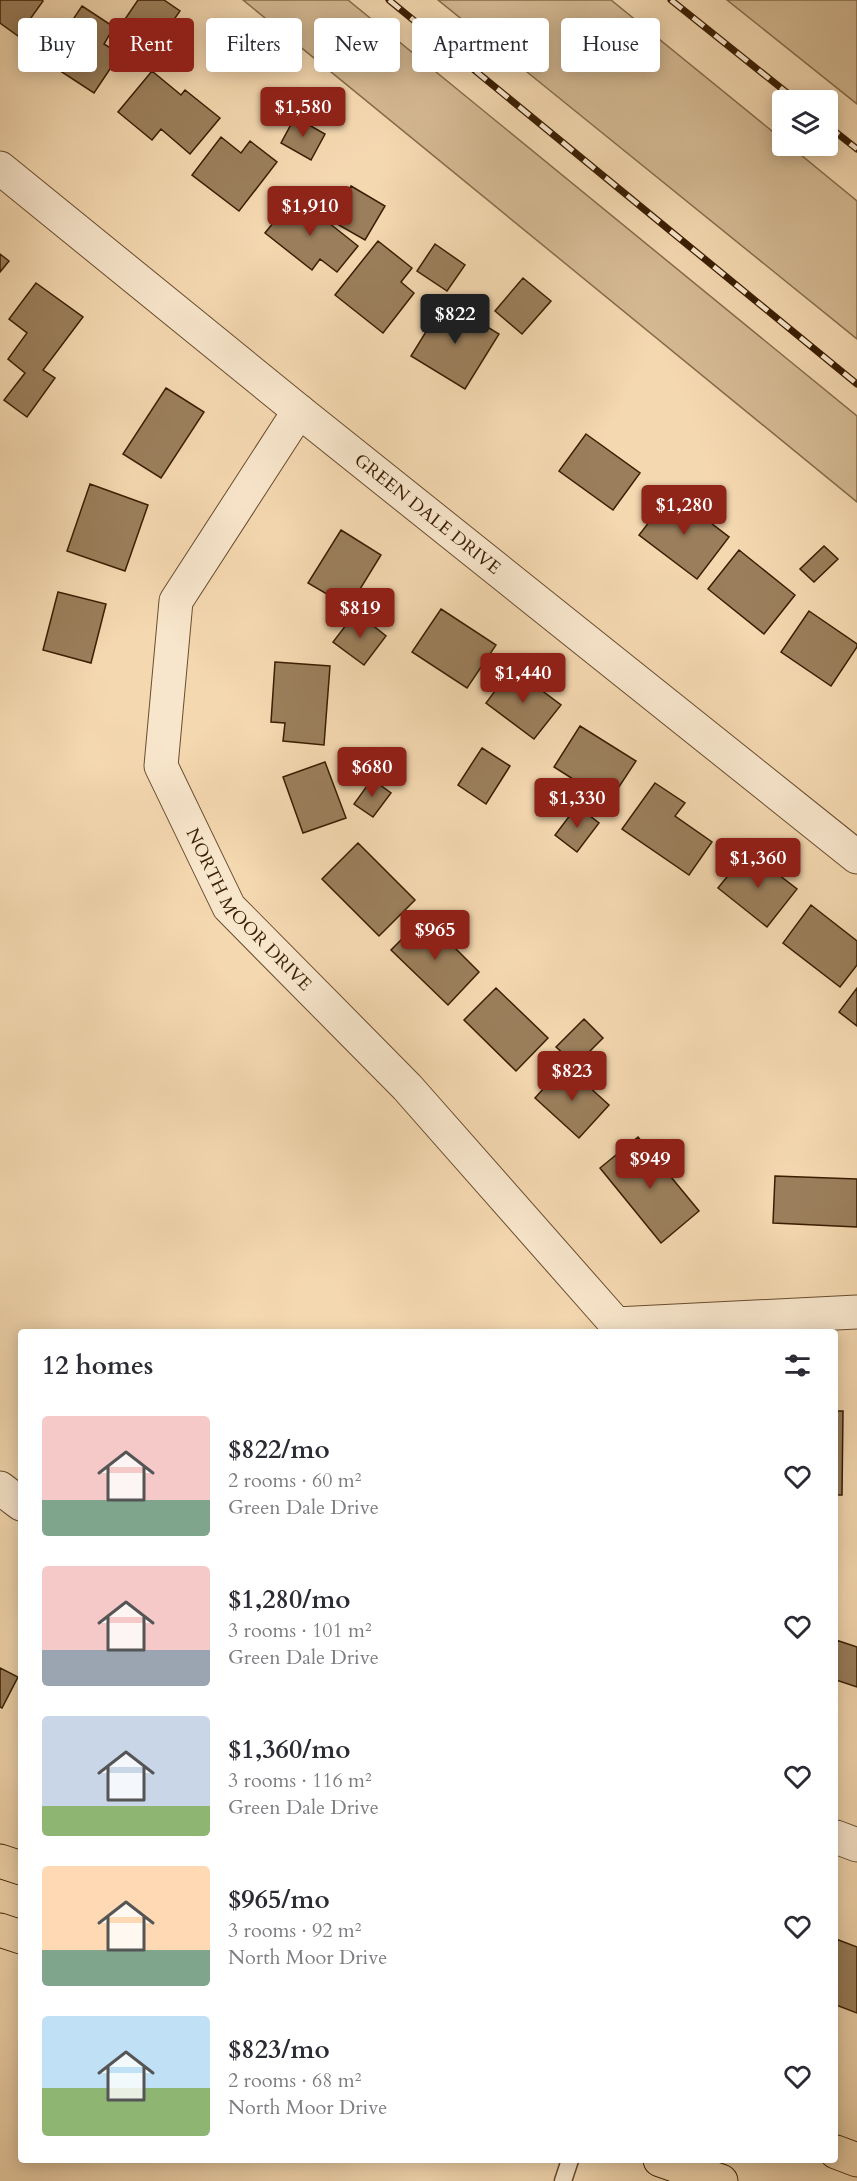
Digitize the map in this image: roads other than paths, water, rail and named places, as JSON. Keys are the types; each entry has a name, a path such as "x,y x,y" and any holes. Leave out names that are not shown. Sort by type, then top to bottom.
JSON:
{"main road":[{"path":"0,1861 18,1868"},
{"path":"0,1930 18,1936"},
{"path":"838,2153 857,2160"},
{"path":"669,2163 722,2181"}],"street":[{"name":"GREEN DALE DRIVE","path":"0,168 299,411 857,857"},
{"name":"NORTH MOOR DRIVE","path":"299,411 176,601 161,766 229,908 407,1087 617,1328"},
{"path":"617,1328 857,1312"},
{"path":"0,1488 18,1502"},
{"path":"838,1838 857,1845"}],"lane":[{"path":"563,2181 569,2163"}],"railway":[{"path":"389,0 857,384"},
{"path":"671,0 784,90"},
{"path":"838,134 857,149"}]}
